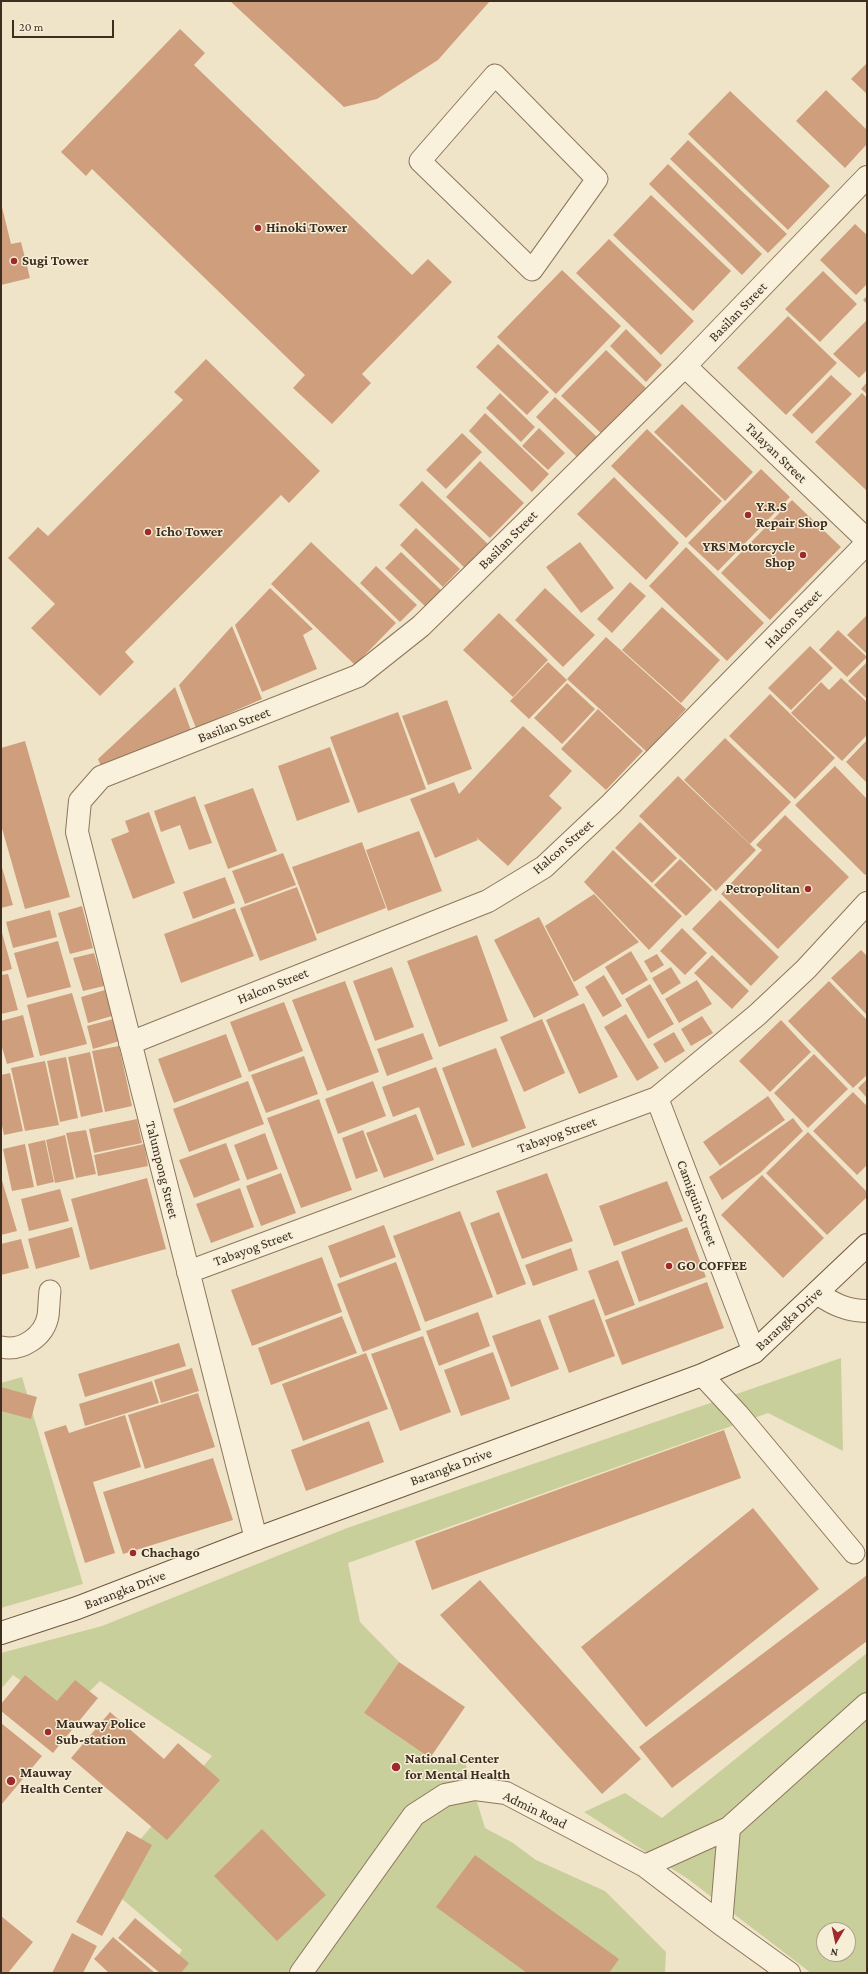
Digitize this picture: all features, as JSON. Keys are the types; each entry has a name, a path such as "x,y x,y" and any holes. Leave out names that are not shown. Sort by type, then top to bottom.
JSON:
{"street":[{"name":"Basilan Street","path":"80,801 101,777 358,676 421,626 685,366 867,177"},
{"name":"Talayan Street","path":"685,366 867,540"},
{"name":"Halcon Street","path":"130,1043 488,901 544,867 611,804 867,543"},
{"name":"Talumpong Street","path":"80,801 76,832 256,1539"},
{"name":"Tabayog Street","path":"188,1272 657,1098 757,1016 806,969 867,903"},
{"name":"Camiguin Street","path":"657,1098 754,1352"},
{"name":"Barangka Drive","path":"1,1633 77,1608 256,1539 702,1374 754,1352 817,1294 867,1245"},
{"path":"817,1294 834,1305 855,1311 867,1311"},
{"path":"646,1866 729,1828 867,1704"},
{"name":"Admin Road","path":"301,1973 414,1815 445,1795 476,1789 506,1793 646,1866 721,1924 789,1973"},
{"path":"721,1924 729,1828"}],"lane":[{"path":"495,75 597,179 532,270 420,161 495,75"},
{"path":"1,1347 18,1348 28,1344 41,1330 48,1318 50,1291"},
{"path":"702,1374 738,1414 854,1552"}],"green space":[{"path":"841,1358 843,1451 768,1413 348,1563 360,1622 399,1662 364,1713 430,1758 464,1759 485,1828 513,1843 536,1860 605,1891 666,1952 665,1973 168,1973 182,1950 114,1892 138,1842 212,1756 100,1681 67,1714 13,1675 1,1689 1,1653 102,1626 347,1528"},
{"path":"22,1377 83,1584 1,1608 1,1383"},
{"path":"867,1653 867,1973 811,1973 688,1879 584,1812 625,1793 662,1818"}],"building":[{"path":"230,1 490,1 438,60 377,99 344,107"},
{"name":"Hinoki Tower","path":"180,29 205,53 194,65 412,275 428,259 452,282 362,374 371,383 332,424 293,388 305,375 92,169 86,176 61,152"},
{"path":"867,63 867,94 851,79"},
{"path":"826,90 867,130 867,144 845,168 796,121"},
{"path":"730,91 830,186 788,230 688,134"},
{"path":"688,140 787,234 768,253 670,159"},
{"path":"668,164 762,254 742,275 649,184"},
{"path":"651,195 731,271 693,311 613,235"},
{"name":"Sugi Tower","path":"2,207 11,244 21,242 30,278 1,285"},
{"path":"855,224 867,235 867,284 856,295 820,260"},
{"path":"609,239 694,321 661,355 576,273"},
{"path":"562,270 621,326 556,394 497,337"},
{"path":"823,271 857,304 820,342 785,309"},
{"path":"867,296 867,304 863,300"},
{"path":"788,316 837,363 786,415 737,368"},
{"path":"867,320 867,370 859,378 833,354"},
{"path":"626,329 662,365 646,382 610,346"},
{"path":"498,344 549,392 527,415 476,367"},
{"path":"606,350 646,388 602,434 561,396"},
{"name":"Icho Tower","path":"206,359 320,471 289,503 281,495 125,652 134,662 100,696 31,628 55,604 8,558 38,527 48,536 183,400 174,392"},
{"path":"831,375 852,394 812,434 792,415"},
{"path":"867,382 867,394 861,389"},
{"path":"500,393 535,427 521,442 486,408"},
{"path":"862,393 867,398 867,491 815,442"},
{"path":"555,397 597,437 577,457 536,417"},
{"path":"682,404 753,472 725,501 654,432"},
{"path":"485,413 549,474 532,492 469,431"},
{"path":"539,428 565,453 548,470 522,446"},
{"path":"647,429 722,501 686,538 611,466"},
{"path":"462,433 482,452 446,489 426,470"},
{"path":"480,461 524,503 490,538 446,497"},
{"path":"761,469 790,497 718,571 688,543"},
{"path":"614,477 679,543 646,580 577,514"},
{"path":"422,481 489,545 466,569 399,505"},
{"path":"792,500 841,547 770,620 721,573"},
{"path":"416,528 460,569 443,587 400,545"},
{"path":"311,542 396,623 355,665 271,584"},
{"path":"580,542 614,588 581,613 546,567"},
{"path":"686,547 764,623 727,661 649,586"},
{"path":"401,552 442,591 426,607 385,568"},
{"path":"376,566 417,605 400,622 360,583"},
{"path":"630,582 646,596 612,633 597,619"},
{"path":"270,588 313,629 303,635 317,669 262,692 235,625"},
{"path":"545,588 595,635 563,667 515,620"},
{"path":"662,607 720,660 681,703 622,650"},
{"path":"499,613 548,660 513,697 463,650"},
{"path":"867,615 867,654 847,635"},
{"path":"232,626 262,699 196,728 179,685"},
{"path":"838,630 867,657 847,677 819,650"},
{"path":"606,637 686,709 647,752 567,679"},
{"path":"810,646 833,668 791,710 768,688"},
{"path":"548,662 567,680 529,719 510,701"},
{"path":"867,662 867,699 848,681"},
{"path":"841,678 867,702 867,735 842,761 791,713 821,682 829,690"},
{"path":"567,683 595,709 562,744 534,718"},
{"path":"175,687 192,733 103,771 98,759"},
{"path":"770,694 835,758 795,799 729,736"},
{"path":"447,700 472,769 428,785 402,716"},
{"path":"598,709 643,751 606,790 561,749"},
{"path":"398,712 426,789 358,813 330,737"},
{"path":"523,726 572,771 549,796 562,808 508,866 476,837 478,840 435,858 410,799 454,782 459,794"},
{"path":"725,738 791,802 750,844 684,780"},
{"path":"867,740 867,783 846,762"},
{"path":"25,741 70,897 25,909 1,825 1,748"},
{"path":"330,747 350,802 297,821 278,766"},
{"path":"835,766 867,799 867,873 865,875 795,805"},
{"path":"678,776 756,850 716,891 639,816"},
{"path":"253,788 277,851 228,869 204,805"},
{"path":"195,796 212,843 189,850 180,825 161,832 154,811"},
{"path":"149,812 175,883 133,899 111,839 129,832 125,821"},
{"path":"785,815 849,877 778,949 721,894 762,850 756,845"},
{"path":"640,822 677,858 652,883 615,848"},
{"path":"419,831 442,891 388,911 366,850"},
{"path":"362,842 386,908 317,934 292,867"},
{"path":"613,850 682,916 649,950 584,882"},
{"path":"283,853 296,885 245,904 232,871"},
{"path":"680,859 712,890 686,916 654,885"},
{"path":"1,864 13,905 1,908"},
{"path":"225,877 235,903 193,919 183,892"},
{"path":"297,887 317,940 260,961 240,908"},
{"path":"594,894 639,942 574,982 545,926"},
{"path":"720,900 779,957 751,986 692,929"},
{"path":"82,906 93,948 70,954 58,913"},
{"path":"235,908 254,956 181,983 164,934"},
{"path":"50,910 57,937 13,948 6,922"},
{"path":"539,917 579,995 534,1018 494,940"},
{"path":"682,928 707,953 685,975 660,951"},
{"path":"1,929 12,969 1,972"},
{"path":"477,935 508,1021 439,1047 407,961"},
{"path":"58,941 71,987 27,998 14,953"},
{"path":"861,950 867,956 867,1015 831,978"},
{"path":"631,951 648,980 622,995 605,967"},
{"path":"94,953 104,986 83,991 73,958"},
{"path":"657,954 664,965 651,973 644,961"},
{"path":"712,955 749,991 732,1009 694,973"},
{"path":"392,967 414,1027 375,1041 353,981"},
{"path":"671,967 681,983 662,995 652,978"},
{"path":"8,974 18,1010 1,1014 1,975"},
{"path":"604,975 622,1006 603,1017 585,987"},
{"path":"697,980 712,1004 679,1023 665,999"},
{"path":"345,981 379,1072 327,1091 292,1000"},
{"path":"829,981 867,1020 867,1075 853,1088 788,1021"},
{"path":"650,984 674,1024 648,1039 625,999"},
{"path":"105,990 112,1016 88,1023 81,997"},
{"path":"72,993 87,1044 40,1056 27,1005"},
{"path":"284,1002 303,1051 249,1072 230,1022"},
{"path":"584,1003 618,1077 579,1094 546,1020"},
{"path":"626,1014 659,1068 637,1081 604,1027"},
{"path":"23,1015 34,1057 7,1064 1,1044 1,1021"},
{"path":"702,1016 713,1033 691,1046 681,1029"},
{"path":"117,1018 123,1040 93,1049 87,1026"},
{"path":"542,1019 565,1073 524,1092 500,1037"},
{"path":"781,1020 811,1052 770,1092 739,1061"},
{"path":"674,1032 685,1051 665,1063 653,1044"},
{"path":"423,1033 433,1059 387,1076 377,1049"},
{"path":"226,1034 242,1077 174,1103 158,1059"},
{"path":"119,1046 132,1106 105,1112 92,1051"},
{"path":"496,1048 526,1128 472,1148 442,1068"},
{"path":"90,1052 103,1112 81,1117 68,1057"},
{"path":"814,1054 848,1089 808,1128 774,1093"},
{"path":"304,1056 318,1094 266,1113 251,1075"},
{"path":"66,1057 78,1118 60,1122 47,1061"},
{"path":"45,1061 59,1125 25,1131 11,1068"},
{"path":"436,1067 465,1145 437,1155 419,1107 393,1117 382,1087"},
{"path":"10,1073 23,1131 4,1135 1,1121 1,1075"},
{"path":"867,1079 867,1098 858,1088"},
{"path":"248,1081 264,1124 189,1152 173,1109"},
{"path":"373,1081 386,1116 338,1134 325,1099"},
{"path":"853,1092 867,1106 867,1165 857,1175 813,1131"},
{"path":"768,1096 785,1120 720,1166 703,1142"},
{"path":"319,1099 352,1190 301,1208 267,1118"},
{"path":"416,1114 434,1160 384,1178 366,1133"},
{"path":"793,1118 803,1131 760,1173 722,1200 709,1177"},
{"path":"137,1119 142,1143 94,1153 89,1129"},
{"path":"86,1130 96,1174 76,1178 66,1133"},
{"path":"363,1130 378,1171 356,1179 342,1138"},
{"path":"808,1132 867,1192 867,1197 827,1235 766,1173"},
{"path":"265,1133 278,1169 247,1180 234,1145"},
{"path":"65,1135 74,1179 55,1183 46,1140"},
{"path":"45,1140 54,1182 37,1186 28,1144"},
{"path":"226,1143 240,1180 194,1198 179,1160"},
{"path":"25,1144 34,1187 12,1191 3,1149"},
{"path":"144,1144 148,1166 98,1176 94,1155"},
{"path":"281,1173 296,1213 261,1226 246,1186"},
{"path":"547,1173 573,1241 522,1259 496,1191"},
{"path":"762,1175 824,1238 783,1278 721,1215"},
{"path":"1,1177 17,1231 1,1235"},
{"path":"147,1178 166,1249 90,1270 71,1199"},
{"path":"667,1181 683,1221 614,1246 599,1206"},
{"path":"240,1188 254,1227 211,1243 196,1204"},
{"path":"60,1189 69,1221 29,1231 21,1199"},
{"path":"460,1211 493,1297 425,1322 393,1236"},
{"path":"499,1212 526,1284 497,1295 470,1223"},
{"path":"384,1225 396,1257 340,1278 328,1246"},
{"path":"72,1227 80,1257 36,1269 28,1239"},
{"path":"687,1227 706,1277 639,1302 621,1252"},
{"path":"21,1239 29,1268 1,1275 1,1244"},
{"path":"571,1248 578,1270 533,1286 525,1265"},
{"path":"322,1257 342,1312 252,1346 231,1290"},
{"path":"618,1260 635,1305 605,1316 588,1271"},
{"path":"396,1262 421,1330 363,1352 337,1284"},
{"path":"707,1282 724,1328 622,1365 605,1320"},
{"path":"594,1299 615,1356 569,1373 548,1316"},
{"path":"478,1312 490,1346 439,1366 426,1331"},
{"path":"342,1316 357,1353 271,1385 258,1348"},
{"path":"540,1319 559,1369 511,1387 492,1336"},
{"path":"423,1336 451,1412 400,1431 371,1354"},
{"path":"179,1343 186,1366 85,1397 78,1374"},
{"path":"493,1352 510,1399 461,1416 444,1370"},
{"path":"366,1353 388,1409 303,1441 282,1384"},
{"path":"192,1368 199,1391 161,1403 154,1380"},
{"path":"152,1381 159,1403 85,1426 79,1404"},
{"path":"1,1387 37,1397 31,1419 1,1411"},
{"path":"198,1393 215,1447 145,1469 128,1415"},
{"path":"125,1415 141,1467 93,1482 115,1553 85,1563 44,1432 66,1425 69,1433"},
{"path":"369,1421 384,1462 306,1491 291,1450"},
{"path":"724,1430 741,1478 432,1590 415,1541"},
{"path":"213,1458 233,1520 123,1554 103,1492"},
{"path":"753,1508 819,1589 646,1727 581,1647"},
{"path":"867,1575 867,1641 672,1788 639,1747"},
{"path":"480,1580 641,1759 602,1794 440,1615"},
{"path":"399,1662 465,1707 430,1758 364,1713"},
{"name":"Mauway Police Sub-station","path":"25,1675 57,1701 75,1680 98,1698 53,1753 1,1711 1,1704"},
{"path":"110,1712 164,1759 178,1743 220,1780 167,1840 71,1758"},
{"name":"Mauway Health Center","path":"1,1723 42,1756 1,1805"},
{"path":"262,1829 326,1895 277,1941 214,1876"},
{"path":"127,1831 152,1845 102,1936 76,1922"},
{"path":"475,1855 619,1959 609,1973 527,1973 436,1907"},
{"path":"1,1916 33,1942 8,1973 1,1973"},
{"path":"135,1918 189,1963 181,1973 160,1973 118,1938"},
{"path":"72,1933 97,1946 83,1973 52,1973"},
{"path":"113,1937 155,1973 109,1973 94,1959"}],"place":[{"name":"Hinoki Tower","path":"258,228"},
{"name":"Sugi Tower","path":"14,261"},
{"name":"Y.R.S Repair Shop","path":"748,515"},
{"name":"Icho Tower","path":"148,532"},
{"name":"YRS Motorcycle Shop","path":"803,555"},
{"name":"Petropolitan","path":"808,889"},
{"name":"GO COFFEE","path":"669,1266"},
{"name":"Chachago","path":"133,1553"},
{"name":"Mauway Police Sub-station","path":"48,1732"},
{"name":"National Center for Mental Health","path":"396,1767"},
{"name":"Mauway Health Center","path":"11,1781"}]}
